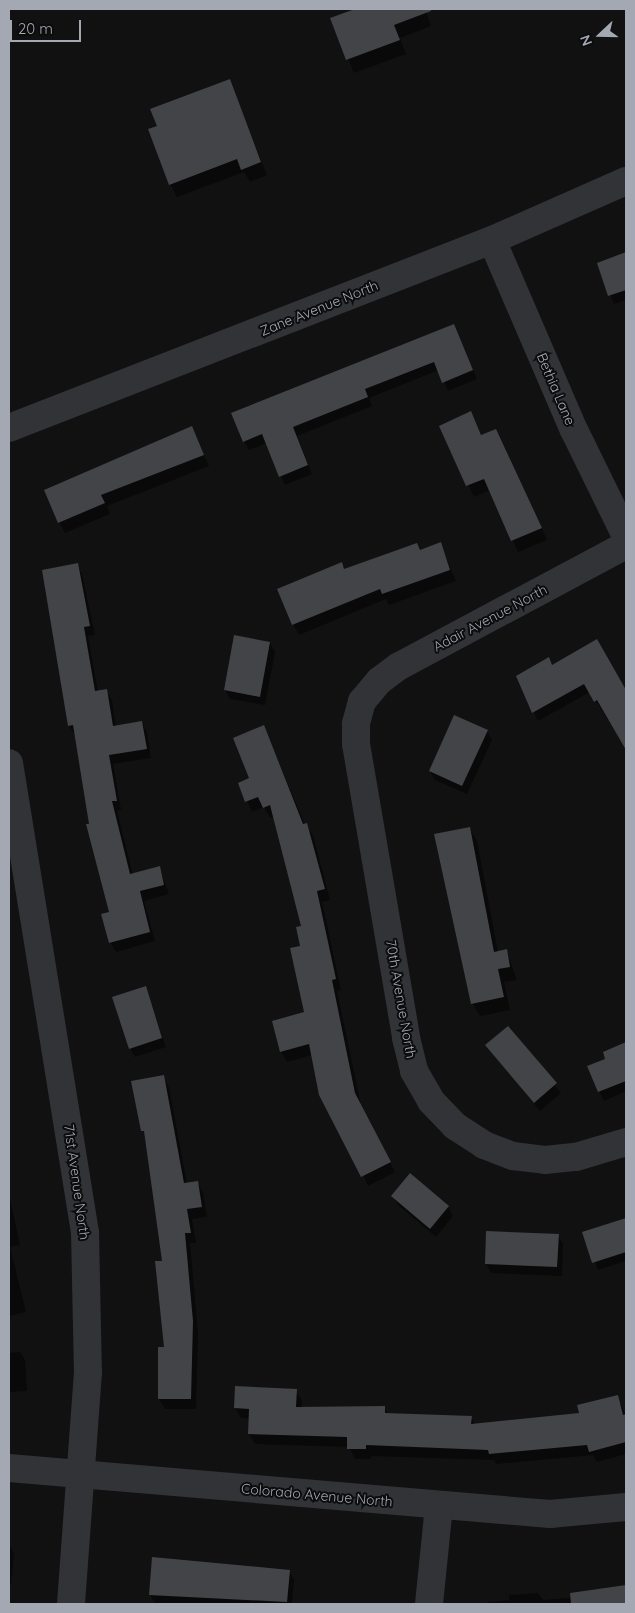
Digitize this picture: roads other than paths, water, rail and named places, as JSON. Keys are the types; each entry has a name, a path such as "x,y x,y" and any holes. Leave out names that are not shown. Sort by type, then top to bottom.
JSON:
{"street":[{"name":"Zane Avenue North","path":"9,428 492,240 626,182"},
{"name":"Bethia Lane","path":"492,240 574,430 626,536"},
{"name":"Adair Avenue North","path":"362,701 379,681 399,666 626,546"},
{"name":"70th Avenue North","path":"362,701 356,724 356,744 414,1071 431,1101 455,1126 513,1156 545,1160 617,1146"},
{"name":"71st Avenue North","path":"9,763 84,1232 88,1372 71,1604"},
{"name":"Colorado Avenue North","path":"9,1468 550,1514 626,1507"},
{"path":"429,1604 439,1506"}]}
